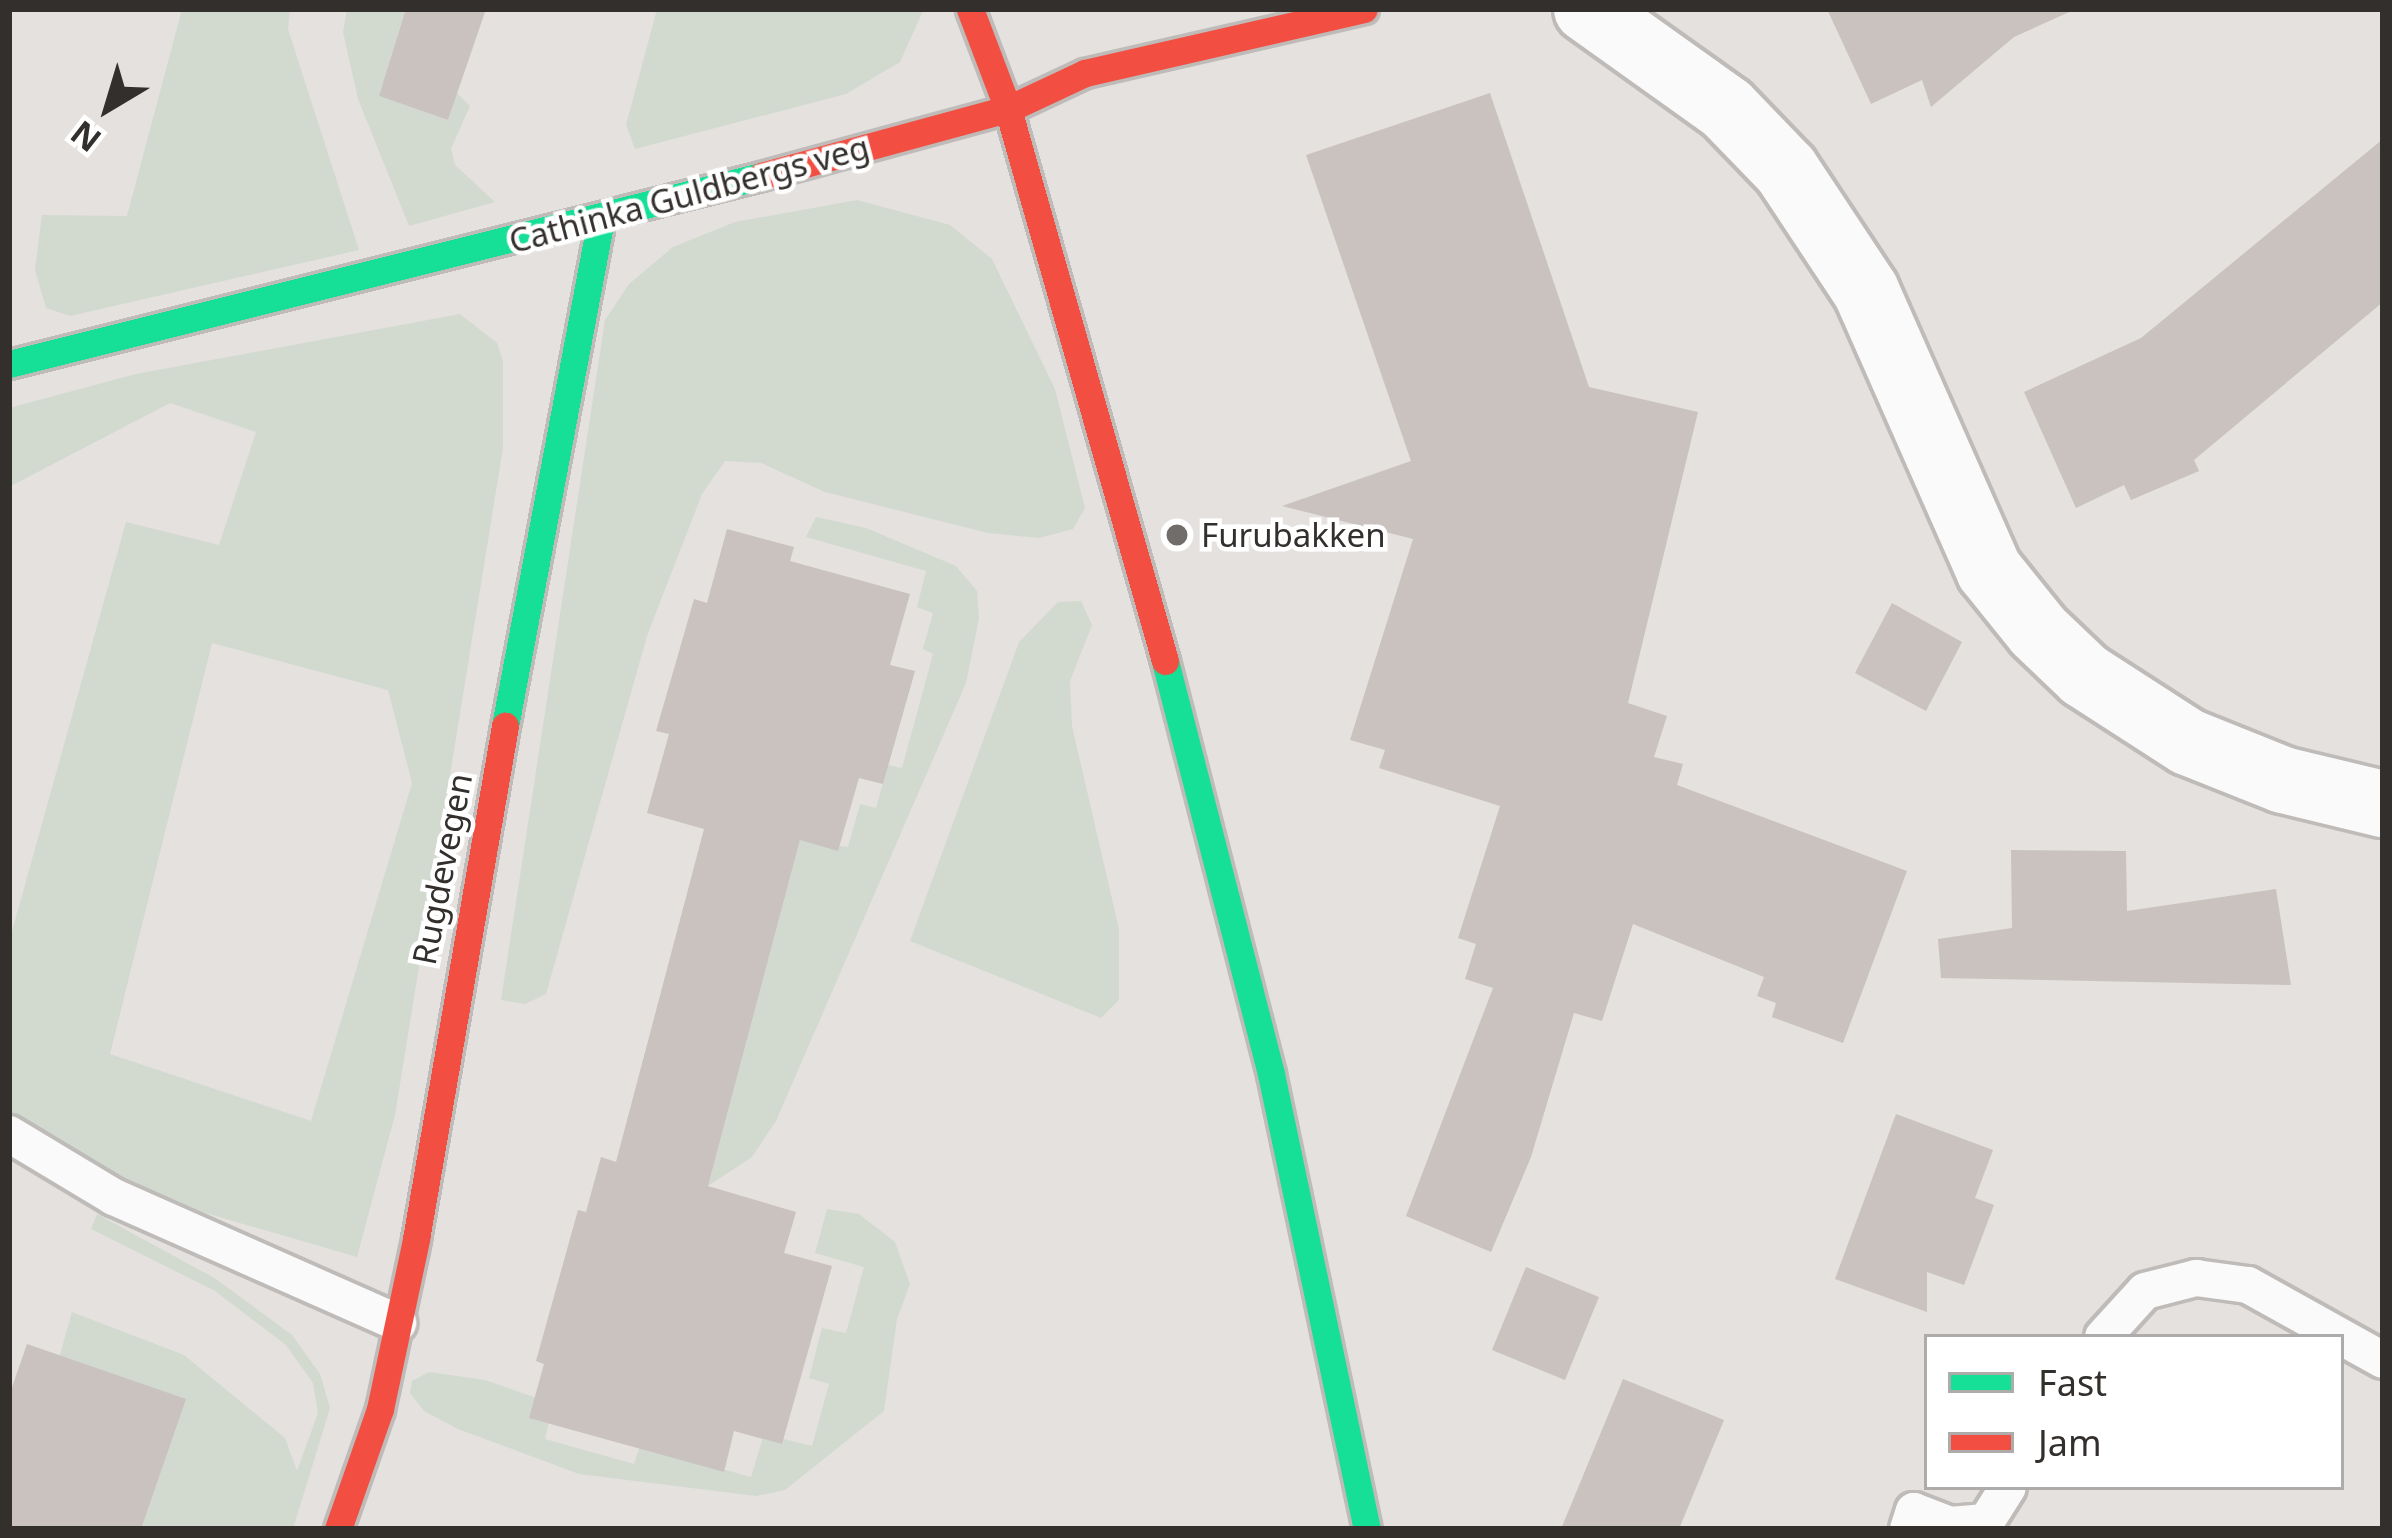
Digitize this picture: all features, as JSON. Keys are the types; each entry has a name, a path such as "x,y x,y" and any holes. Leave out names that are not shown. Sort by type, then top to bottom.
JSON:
{"street":[{"path":"970,9 1008,109 1136,548 1271,1074 1367,1529"},
{"name":"Cathinka Guldbergs veg","path":"9,364 601,219 1008,109 1085,73 1364,9"},
{"path":"1587,9 1727,109 1786,170 1866,291 1989,570 2038,631 2084,675 2188,742 2282,780 2383,804"},
{"name":"Rugdevegen","path":"338,1529 380,1409 398,1323 601,219"}],"lane":[{"path":"9,1134 114,1197 398,1323"},
{"path":"2106,1334 2145,1291 2196,1279 2248,1285 2336,1334"},
{"path":"2344,1338 2383,1360"},
{"path":"1908,1529 1914,1511 1950,1525 1986,1522 2006,1490"}],"shaded area":[{"path":"182,9 290,9 288,29 359,250 70,316 46,308 35,270 42,215 127,216"},
{"path":"347,9 409,9 379,96 448,120 457,93 470,106 451,149 455,165 495,202 409,226 358,99 343,32"},
{"path":"657,9 923,11 900,62 846,94 635,149 626,125"},
{"path":"857,200 950,225 992,259 1055,389 1085,508 1073,529 1039,538 988,533 825,492 761,463 725,461 702,494 647,636 546,994 525,1004 501,1000 605,320 629,284 673,247 735,222"},
{"path":"460,314 497,343 503,361 503,448 395,1115 357,1257 130,1191 9,1113 9,942 126,522 219,545 256,432 170,403 9,487 9,408 136,374","holes":["212,643 388,690 412,783 311,1121 110,1054"]},
{"path":"816,517 866,528 956,566 977,591 979,618 966,683 776,1121 752,1157 708,1186 800,840 848,847 860,804 876,808 888,765 902,768 933,654 923,649 933,613 917,607 926,571 806,537"},
{"path":"1081,601 1092,625 1070,681 1072,726 1119,929 1119,1000 1101,1018 910,941 1019,642 1058,602"},
{"path":"827,1209 859,1214 895,1242 910,1284 897,1319 884,1411 785,1490 756,1496 579,1474 458,1429 424,1411 410,1393 412,1381 429,1372 485,1380 537,1398 549,1421 545,1439 634,1464 640,1446 751,1477 764,1434 812,1446 829,1384 809,1378 822,1328 846,1333 864,1267 815,1253"},
{"path":"97,1214 216,1279 292,1335 320,1374 330,1408 293,1529 116,1529 46,1405 72,1312 184,1355 285,1438 297,1471 318,1413 313,1383 286,1345 215,1291 91,1229"}],"building":[{"path":"406,9 486,9 448,120 379,96"},
{"path":"1827,9 2076,9 2014,37 1931,107 1922,80 1871,104"},
{"path":"1490,93 1589,387 1698,412 1628,703 1667,716 1654,757 1683,764 1677,785 1907,871 1843,1043 1772,1017 1776,1003 1757,996 1764,977 1633,924 1602,1021 1574,1013 1531,1157 1491,1252 1406,1216 1493,988 1465,979 1476,944 1458,938 1500,806 1379,768 1385,750 1350,740 1413,539 1282,506 1411,461 1306,155"},
{"path":"2383,139 2383,302 2194,460 2199,471 2131,500 2124,485 2076,508 2024,392 2141,338"},
{"path":"727,529 794,547 790,561 910,594 890,665 915,671 883,784 859,778 838,851 800,840 708,1186 796,1212 784,1253 832,1266 782,1444 734,1431 724,1472 529,1418 544,1364 536,1361 578,1210 586,1212 601,1157 616,1162 704,829 647,813 669,734 656,731 694,599 707,603"},
{"path":"1892,603 1962,642 1926,711 1855,673"},
{"path":"2011,850 2126,851 2127,911 2276,889 2291,985 1941,978 1938,939 2012,928"},
{"path":"1896,1114 1993,1150 1975,1198 1994,1205 1964,1285 1927,1272 1927,1312 1835,1279"},
{"path":"1526,1267 1599,1297 1565,1380 1492,1350"},
{"path":"27,1344 186,1399 141,1529 9,1529 9,1396"},
{"path":"1623,1379 1724,1420 1679,1529 1561,1529"}],"traffic: fast":[{"path":"9,364 761,176"},
{"path":"505,726 601,219"},
{"path":"1165,661 1271,1074 1367,1529"}],"traffic: jam":[{"path":"970,9 1008,109 1165,661"},
{"path":"761,176 1008,109 1085,73 1364,9"},
{"path":"338,1529 380,1409 416,1239 505,726"}],"place":[{"name":"Furubakken","path":"1177,535"}]}
